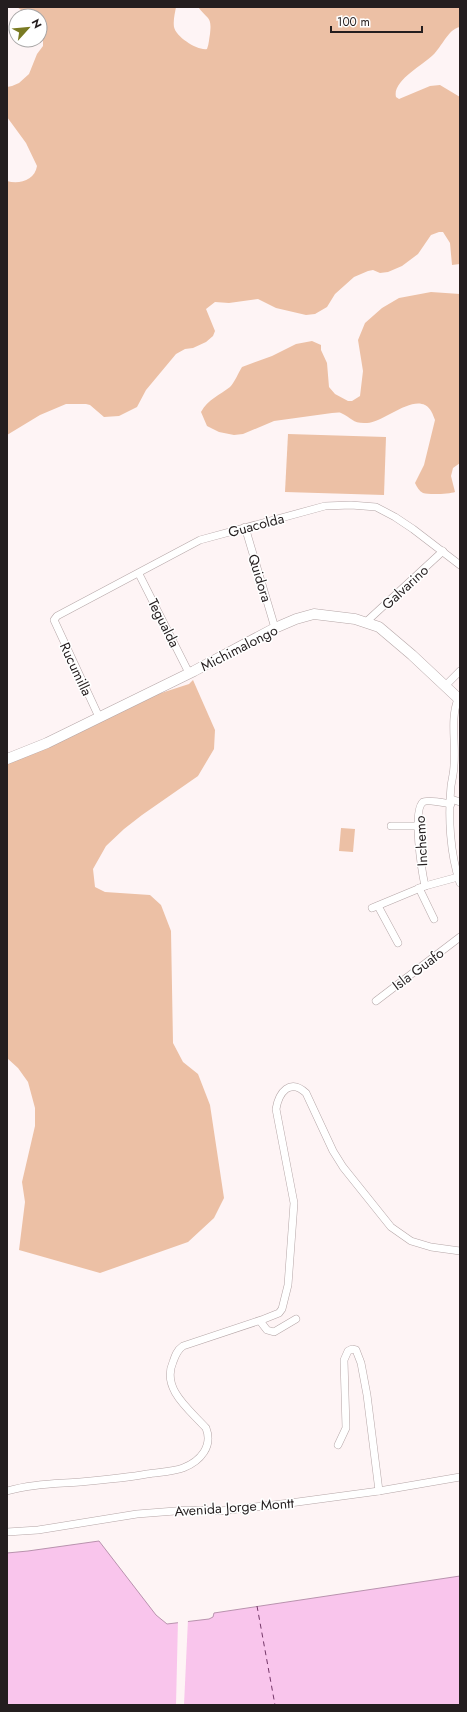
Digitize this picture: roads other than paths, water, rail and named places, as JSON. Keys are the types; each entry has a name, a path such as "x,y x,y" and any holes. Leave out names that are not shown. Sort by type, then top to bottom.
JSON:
{"main road":[{"name":"Michimalongo","path":"7,759 48,743 189,673 275,628 296,619 314,614 342,617 366,622 379,627 459,699"}],"street":[{"name":"Guacolda","path":"54,620 57,616 200,540 326,506 351,504 376,507 395,517 460,565"},
{"name":"Quidora","path":"245,527 275,628"},
{"name":"Galvarino","path":"366,622 443,551"},
{"name":"Tegualda","path":"138,574 189,673"},
{"name":"Rucumilla","path":"54,620 99,717"},
{"path":"445,686 460,671"},
{"path":"398,943 375,907 422,887 459,880 451,839 451,801 457,766 454,720 459,699"},
{"name":"Inchemo","path":"434,919 422,887 418,826 422,803 425,801 451,801"},
{"path":"451,801 460,802"},
{"path":"391,826 418,826"},
{"path":"451,839 460,840"},
{"name":"Isla Guafo","path":"376,1001 460,937"},
{"path":"7,1491 32,1485 102,1480 183,1468 195,1461 207,1447 209,1435 206,1428 180,1400 171,1384 171,1366 176,1353 183,1346 260,1321 282,1309 288,1285 294,1203 276,1109 280,1096 285,1090 292,1086 300,1087 306,1093 330,1144 343,1167 391,1227 411,1241 431,1247 460,1250"},
{"path":"260,1321 267,1330 274,1332 296,1319"},
{"path":"338,1445 346,1428 344,1360 348,1351 352,1349 356,1350 358,1354 365,1382 379,1491"},
{"name":"Avenida Jorge Montt","path":"7,1532 38,1530 137,1514 188,1510 220,1511 290,1504 460,1477"}]}
